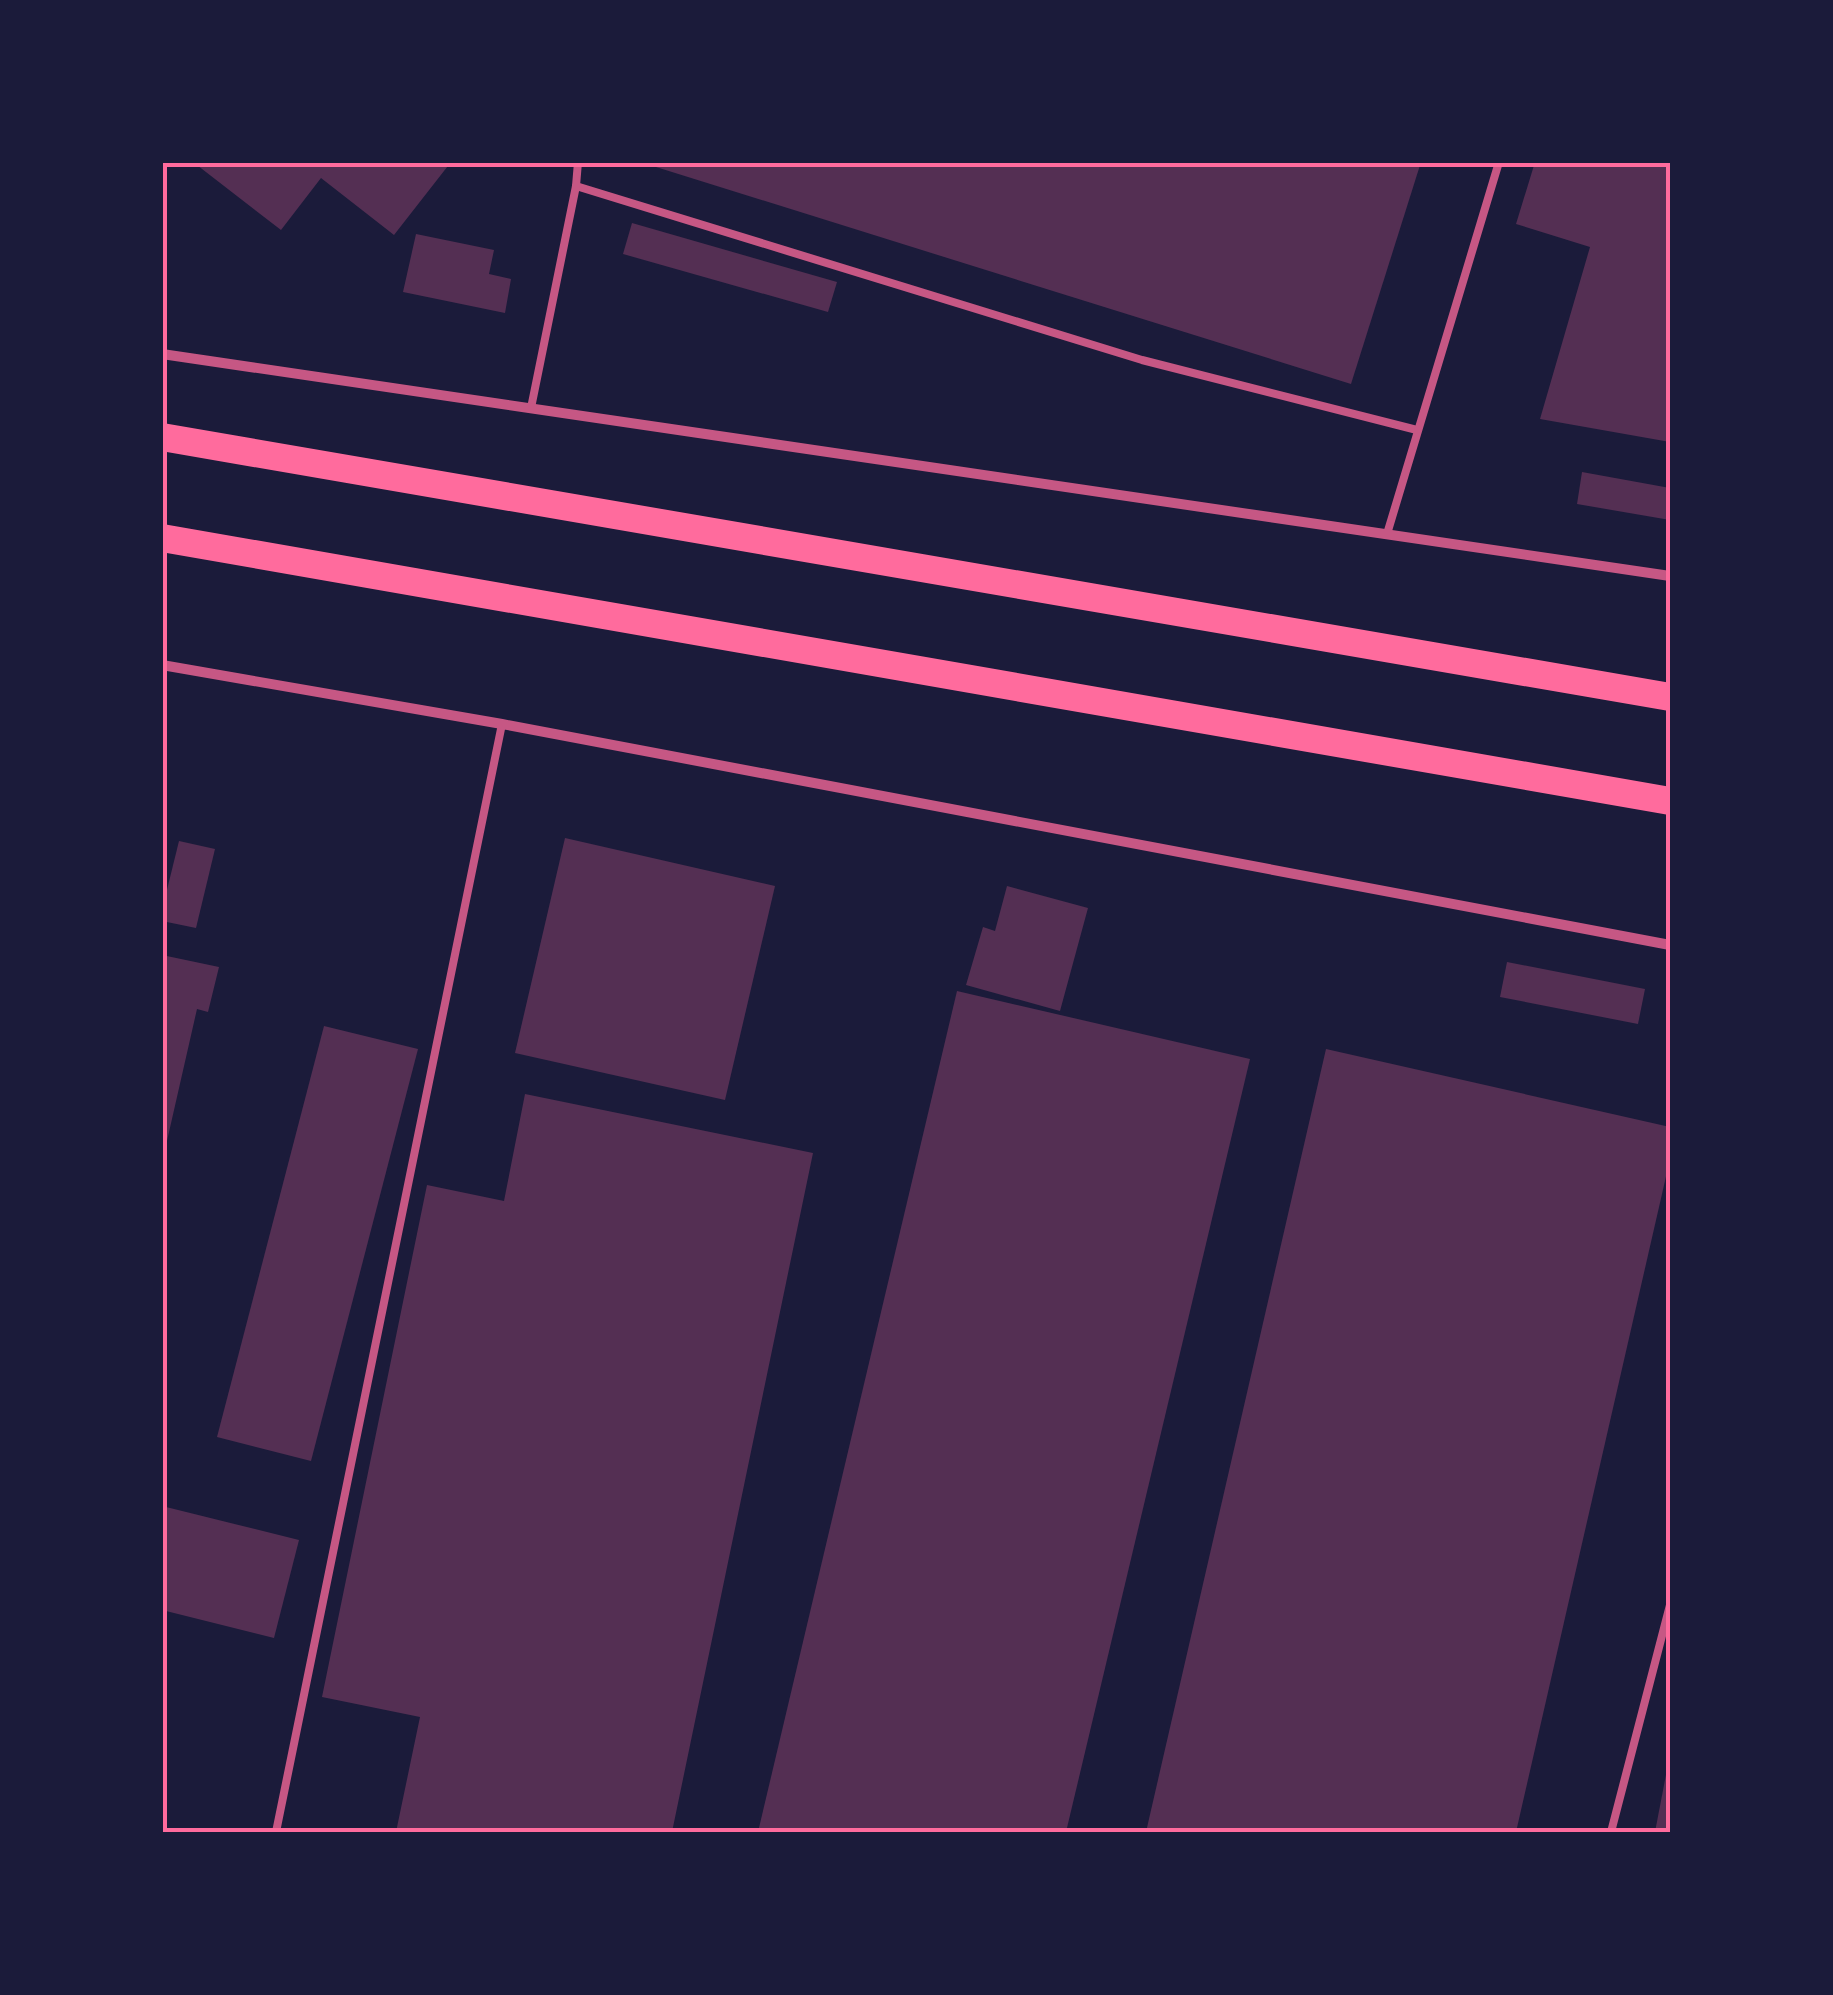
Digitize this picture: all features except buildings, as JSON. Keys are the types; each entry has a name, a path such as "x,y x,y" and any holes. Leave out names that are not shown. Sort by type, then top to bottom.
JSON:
{"highway":[{"path":"162,437 1670,697"},
{"path":"162,538 1670,801"}],"street":[{"path":"162,354 1670,576"},
{"path":"162,665 502,724 1670,945"}],"lane":[{"path":"530,408 578,162"},
{"path":"1388,534 1499,162"},
{"path":"576,186 1142,360 1417,430"},
{"path":"276,1832 502,724"},
{"path":"1610,1832 1670,1605"}]}
